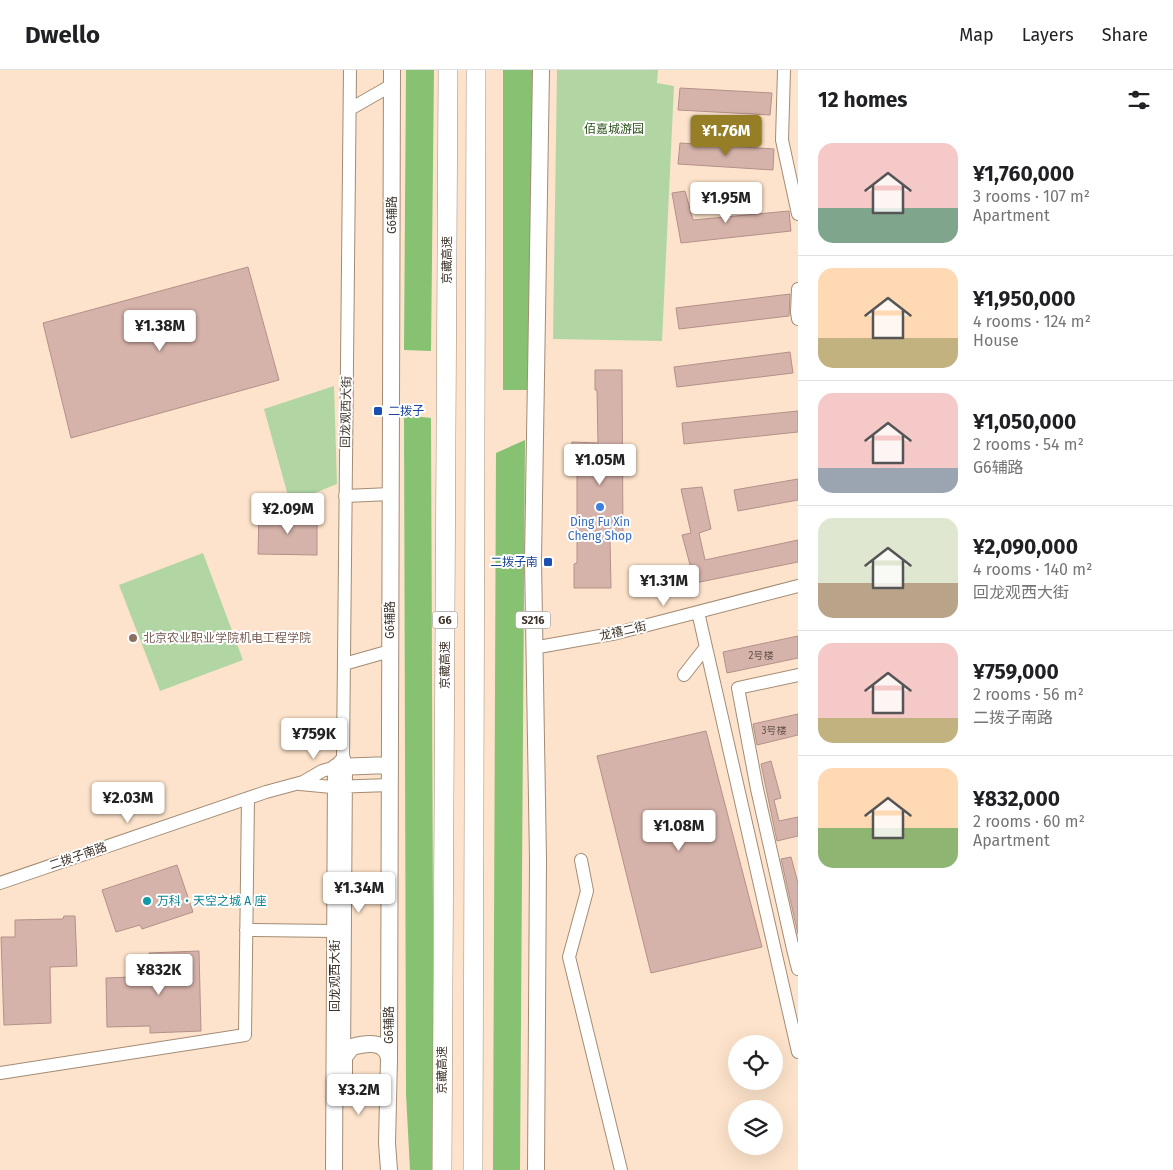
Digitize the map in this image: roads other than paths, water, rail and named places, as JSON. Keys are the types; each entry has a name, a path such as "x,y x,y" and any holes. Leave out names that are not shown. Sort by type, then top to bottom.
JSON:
{"highway":[{"name":"京藏高速","path":"442,1170 448,70"},
{"name":"G6","path":"473,1170 476,70"}],"main road":[{"name":"S216","path":"536,1170 538,860 533,648 533,551 541,70"},
{"name":"G6辅路","path":"390,1170 387,1143 389,1060 392,78"},
{"name":"二拨子南路","path":"342,763 390,765"},
{"name":"回龙观西大街","path":"334,1170 335,931 342,763"},
{"path":"344,1061 346,1053 352,1047 370,1044 379,1045 384,1048 389,1060"},
{"name":"回龙观西大街","path":"343,1170 344,1061"}],"street":[{"name":"回龙观西大街","path":"342,763 350,70"},
{"path":"784,70 782,140 798,214"},
{"path":"350,109 392,78"},
{"path":"798,289 796,312 798,319"},
{"path":"345,496 391,494"},
{"name":"龙禧二街","path":"533,648 617,633 798,586"},
{"path":"698,612 798,1052"},
{"path":"684,675 706,647"},
{"path":"344,664 390,651"},
{"path":"798,675 738,688 757,790 795,949 798,969"},
{"name":"二拨子南路","path":"0,883 248,798 307,781 326,769 342,763"},
{"name":"二拨子南路","path":"298,784 341,786 390,785"},
{"name":"回龙观西大街","path":"341,786 344,1061"},
{"path":"0,1073 245,1035 248,798"},
{"path":"582,860 587,891 569,957 622,1170"},
{"path":"246,930 335,931"}],"place":[{"name":"二拨子","path":"378,411"},
{"name":"Ding Fu Xin Cheng Shop","path":"600,507"},
{"name":"二拨子南","path":"548,562"},
{"name":"北京农业职业学院机电工程学院","path":"133,638"},
{"name":"万科・天空之城 A 座","path":"147,901"}],"park label":[{"name":"佰嘉城游园","path":"614,129"}]}
